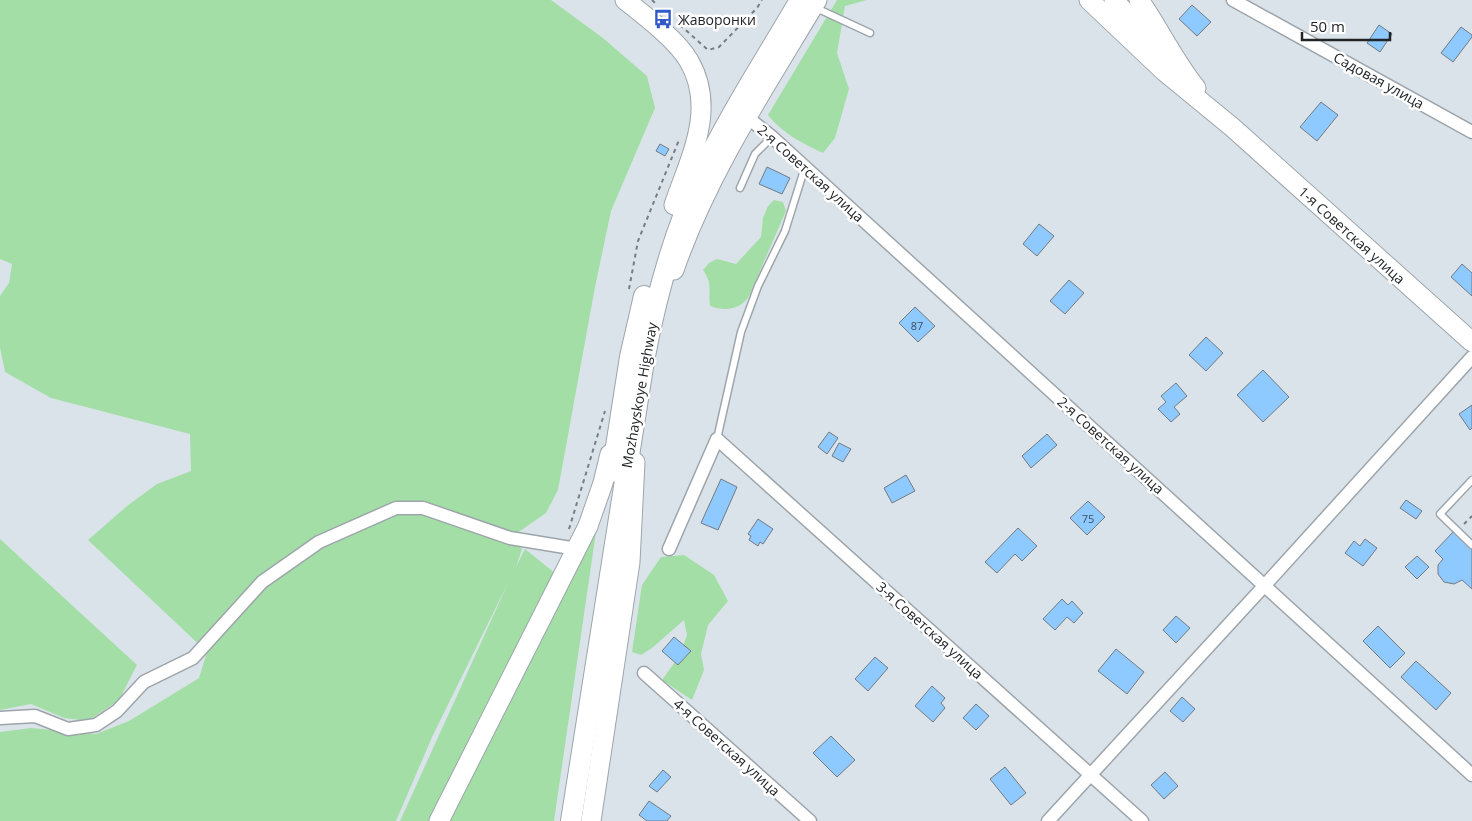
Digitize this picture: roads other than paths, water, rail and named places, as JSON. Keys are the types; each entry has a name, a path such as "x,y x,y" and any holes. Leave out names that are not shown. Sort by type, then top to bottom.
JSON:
{"main road":[{"path":"625,0 677,46 689,61 697,79 702,98 700,126 674,205"},
{"name":"Mozhayskoye Highway","path":"559,821 623,402 634,338 649,274 674,205 716,119 786,0"},
{"path":"1089,0 1165,72 1232,127"},
{"path":"1114,0 1232,127"},
{"path":"1139,0 1186,76 1208,103"},
{"path":"644,362 675,267 687,237 723,160 748,118 810,2"},
{"name":"Mozhayskoye Highway","path":"571,821 623,402 644,362 664,272 686,209 699,179 727,125 810,2"},
{"name":"1-я Советская улица","path":"1232,127 1472,342"},
{"path":"439,821 568,548 588,526 603,483 623,402"},
{"path":"591,821 630,562 623,402"}],"street":[{"name":"Садовая улица","path":"1233,0 1472,132"},
{"name":"2-я Советская улица","path":"748,118 772,137 1472,775"},
{"path":"1048,821 1472,356"},
{"path":"669,549 717,439"},
{"name":"3-я Советская улица","path":"717,439 1142,821"},
{"path":"0,718 35,716 68,729 96,725 118,711 144,682 193,658 262,582 319,542 396,508 423,508 510,538 568,548"},
{"name":"4-я Советская улица","path":"644,673 810,821"}],"lane":[{"path":"810,2 870,33"},
{"path":"740,188 755,154 772,137"},
{"path":"717,439 741,332 758,286 785,231 805,167"},
{"path":"1472,480 1440,514 1472,545"}],"place":[{"name":"Жаворонки","path":"663,19"}]}
